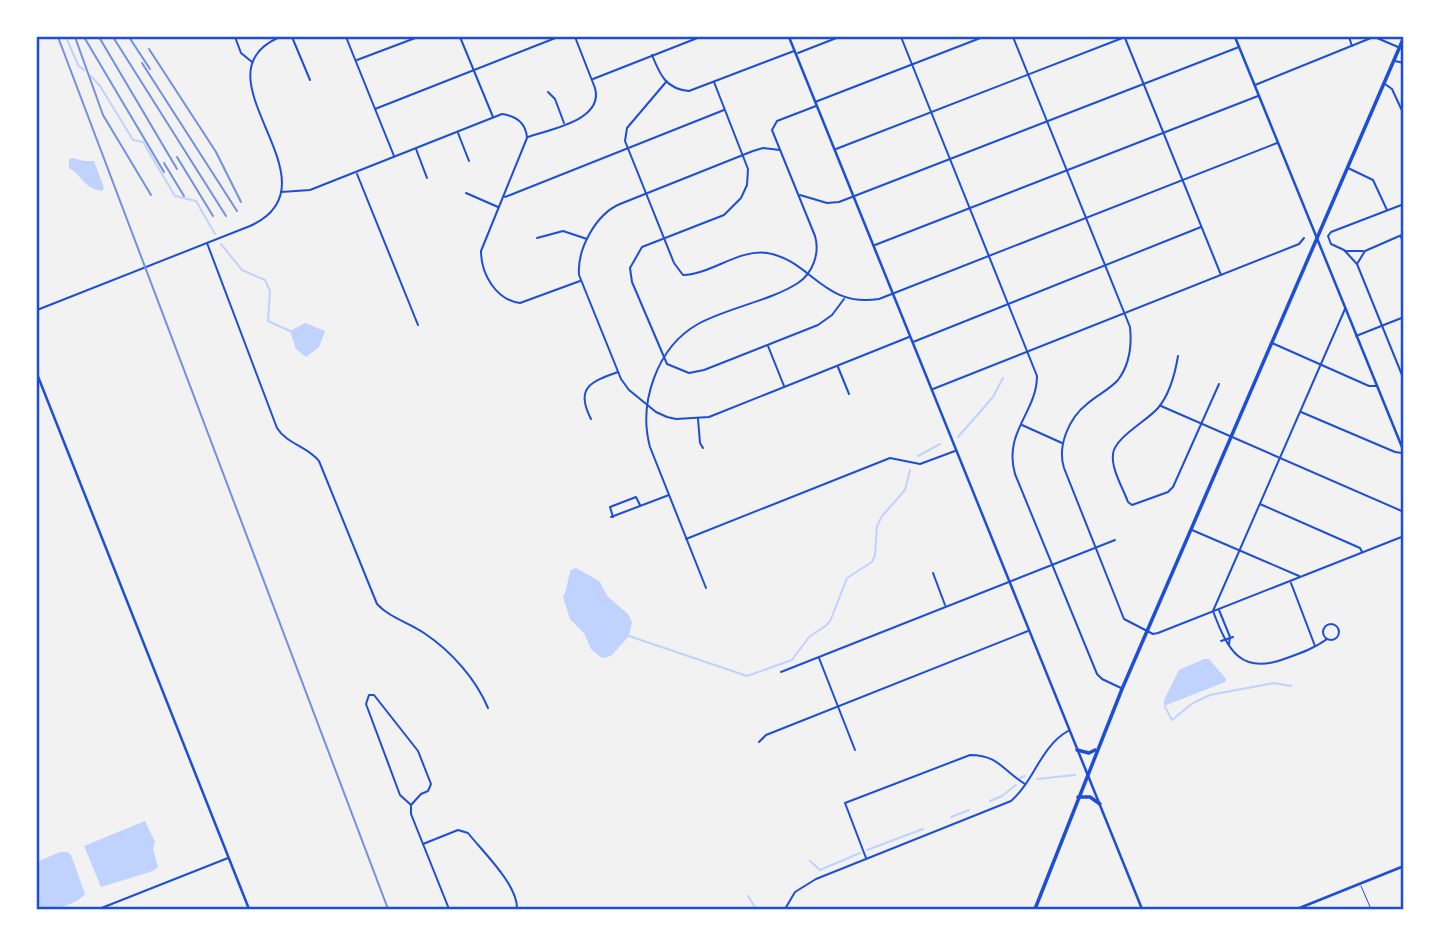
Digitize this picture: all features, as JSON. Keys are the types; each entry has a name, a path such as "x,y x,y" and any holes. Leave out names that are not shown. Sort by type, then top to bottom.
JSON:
{"main road":[{"path":"789,37 1142,909"},
{"path":"1035,909 1122,689 1404,37"},
{"path":"1236,38 1404,452"},
{"path":"37,374 249,909"},
{"path":"1077,750 1089,753 1097,750"},
{"path":"1078,797 1090,797 1100,804"},
{"path":"1297,909 1404,866"}],"street":[{"path":"235,37 241,53 252,62"},
{"path":"37,310 259,222 273,209 281,191 282,170 249,75 252,62 263,47 280,37"},
{"path":"292,37 310,80"},
{"path":"346,37 394,157"},
{"path":"356,61 418,37"},
{"path":"460,37 493,118"},
{"path":"375,110 558,37"},
{"path":"527,138 585,116 596,104 597,96 592,79 575,37"},
{"path":"682,37 684,43"},
{"path":"592,79 700,37"},
{"path":"652,55 661,77 666,82 689,91 839,37"},
{"path":"901,37 1028,351 1037,382 1013,444 1013,466 1097,674 1102,680 1122,689"},
{"path":"706,588 646,435 647,405 654,375 680,338 694,326 797,284 807,274 817,255 818,246 772,130 773,125 816,104 983,37"},
{"path":"1013,37 1125,313 1132,342 1125,368 1111,386 1078,412 1061,453 1064,468 1124,619 1153,634 1158,633 1404,536"},
{"path":"835,150 1124,37 1221,275"},
{"path":"1236,38 1242,37"},
{"path":"1349,37 1352,46"},
{"path":"1255,85 1377,38 1399,48"},
{"path":"799,194 827,203 854,197 1239,47"},
{"path":"1394,61 1404,63"},
{"path":"666,82 627,128 625,141 674,263 684,275 702,273 743,256 760,253 777,256 845,298 869,300 893,294 1278,143"},
{"path":"713,82 750,177 741,198 724,215 640,249 630,273 664,359 668,365 681,371 697,373 821,324 845,298"},
{"path":"1384,83 1392,89 1404,115"},
{"path":"548,92 555,99 565,124"},
{"path":"873,246 1259,95"},
{"path":"505,197 724,109"},
{"path":"281,191 310,190 502,114 516,119 526,131 527,138 481,253 492,286 497,293 522,303 581,280"},
{"path":"458,132 469,161"},
{"path":"415,148 427,178"},
{"path":"780,150 763,148 743,155 611,208 596,223 579,265 581,280 618,372 629,390 647,405 671,419 717,415 910,337"},
{"path":"1347,168 1373,180 1388,211"},
{"path":"356,173 418,325"},
{"path":"466,193 499,208"},
{"path":"1404,204 1331,232 1328,241 1344,250 1357,264 1404,380"},
{"path":"912,342 1201,227"},
{"path":"537,238 563,231 588,240"},
{"path":"1344,250 1364,251 1402,235 1404,245"},
{"path":"931,389 1299,244 1304,238"},
{"path":"207,243 277,428 287,439 314,454 323,467 377,604 389,615 424,632 452,656 478,688 488,708"},
{"path":"1357,264 1364,251"},
{"path":"1327,639 1322,634 1323,628 1326,624 1334,624 1339,631 1333,640 1327,639 1316,647 1264,666 1247,662 1222,640 1213,611 1345,308"},
{"path":"1356,336 1404,317"},
{"path":"1270,342 1369,386 1377,386"},
{"path":"767,345 784,387"},
{"path":"1178,356 1171,383 1160,406 1145,421 1118,440 1114,447 1113,464 1128,502 1132,505 1168,492 1173,487 1219,384"},
{"path":"838,366 849,394"},
{"path":"591,419 583,400 585,392 597,380 618,372"},
{"path":"1160,406 1404,512"},
{"path":"1300,411 1395,452 1404,452"},
{"path":"697,418 703,448"},
{"path":"1020,424 1063,444"},
{"path":"686,538 890,458 920,464 956,450"},
{"path":"640,506 636,497 610,507 612,517 669,495"},
{"path":"1260,504 1360,548 1363,552"},
{"path":"1190,529 1300,577"},
{"path":"781,673 1115,540"},
{"path":"933,573 946,606"},
{"path":"1290,581 1316,647"},
{"path":"1219,609 1232,637 1229,644"},
{"path":"759,742 766,735 1029,631"},
{"path":"1222,640 1232,637"},
{"path":"818,657 855,750"},
{"path":"411,805 400,795 366,704 369,695 374,695 418,751 431,784 428,791 421,794 411,805 411,814 449,909"},
{"path":"785,909 794,892 803,886 1011,801 1026,785 1052,743 1069,731"},
{"path":"867,859 845,803 970,755 990,757 998,761 1026,785"},
{"path":"423,844 458,830 468,833 510,885 517,909"},
{"path":"99,909 229,858"}],"lane":[{"path":"1360,884 1370,909"}],"water":[{"path":"69,159 94,161 104,188 102,191 87,185 69,168"},
{"path":"305,323 325,331 319,347 306,357 296,349 290,331"},
{"path":"576,568 599,581 608,597 628,614 632,622 629,636 611,656 602,658 591,649 584,633 570,619 563,597 571,570"},
{"path":"1209,659 1226,679 1225,682 1164,706 1164,700 1179,670"},
{"path":"145,821 155,842 153,849 158,867 153,871 101,887 84,846"},
{"path":"60,852 71,855 85,894 65,906 42,909 37,904 37,862"}],"waterway":[{"path":"66,37 78,65 84,70"},
{"path":"91,76 133,140 143,142 175,196 196,201 215,234"},
{"path":"221,244 242,270 265,280 270,291 268,321 290,331"},
{"path":"958,437 993,397 1003,378"},
{"path":"918,456 940,444"},
{"path":"629,636 747,676 792,660 809,637 827,625 847,578 872,562 877,526 882,516 905,490 910,470"},
{"path":"1165,707 1172,720 1193,703 1210,695 1274,683 1291,686"},
{"path":"1037,779 1075,775"},
{"path":"1020,778 1025,776"},
{"path":"990,801 1016,785"},
{"path":"951,817 969,810"},
{"path":"867,850 923,829"},
{"path":"810,861 820,870 860,853"},
{"path":"748,896 756,909"}],"railway":[{"path":"58,37 388,909"},
{"path":"75,37 103,115 151,195"},
{"path":"84,37 164,172"},
{"path":"99,37 177,169"},
{"path":"113,37 226,216"},
{"path":"129,37 150,69"},
{"path":"149,49 216,152 241,202"},
{"path":"142,63 237,211"},
{"path":"177,157 213,216"},
{"path":"164,163 184,196"}]}
